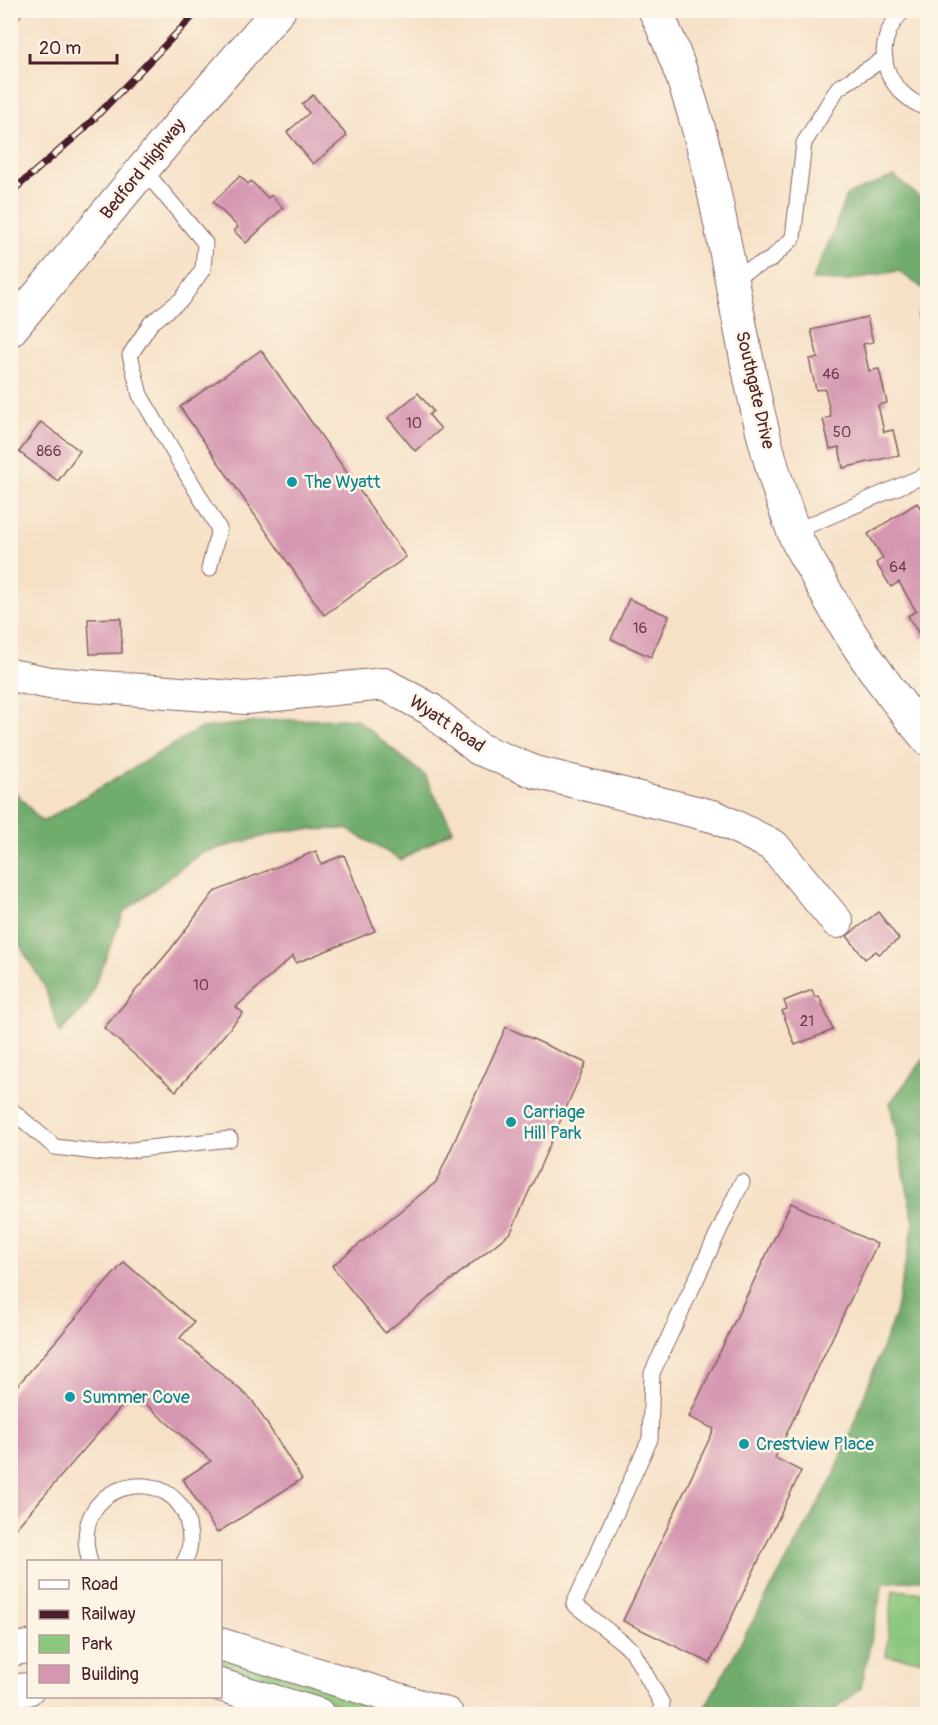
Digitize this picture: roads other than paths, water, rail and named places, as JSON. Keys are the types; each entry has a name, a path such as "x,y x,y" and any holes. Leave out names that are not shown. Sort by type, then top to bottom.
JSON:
{"street":[{"name":"Bedford Highway","path":"10,330 279,10"},
{"name":"Southgate Drive","path":"655,10 676,54 711,176 729,278 764,437 793,531 840,620 902,708 927,739"},
{"name":"Wyatt Road","path":"10,675 50,683 246,698 384,684 430,710 479,750 535,772 716,817 774,846 837,922"},
{"path":"222,1645 447,1714"},
{"path":"10,1650 27,1647"},
{"path":"222,1686 318,1714"},
{"path":"10,1691 27,1689"}],"lane":[{"path":"10,16 15,10"},
{"path":"904,10 896,18 887,35 885,58 888,75 909,101 927,109"},
{"path":"729,278 770,260 793,238 804,143 838,88 885,58"},
{"path":"143,169 205,243 203,269 182,299 150,323 130,355 140,395 219,529 209,569"},
{"path":"793,531 927,474"},
{"path":"10,1109 55,1147 104,1153 230,1138"},
{"path":"660,1714 662,1704 632,1650 574,1604 650,1439 652,1372 742,1182"},
{"path":"89,1560 85,1545 85,1528 91,1511 102,1498 117,1488 134,1485 152,1487 167,1494 180,1506 188,1522 190,1539 185,1560"}],"railway":[{"path":"10,193 83,130 199,10"}],"place":[{"name":"The Wyatt","path":"292,482"},
{"name":"Carriage Hill Park","path":"511,1122"},
{"name":"Summer Cove","path":"70,1397"},
{"name":"Crestview Place","path":"744,1444"}]}
